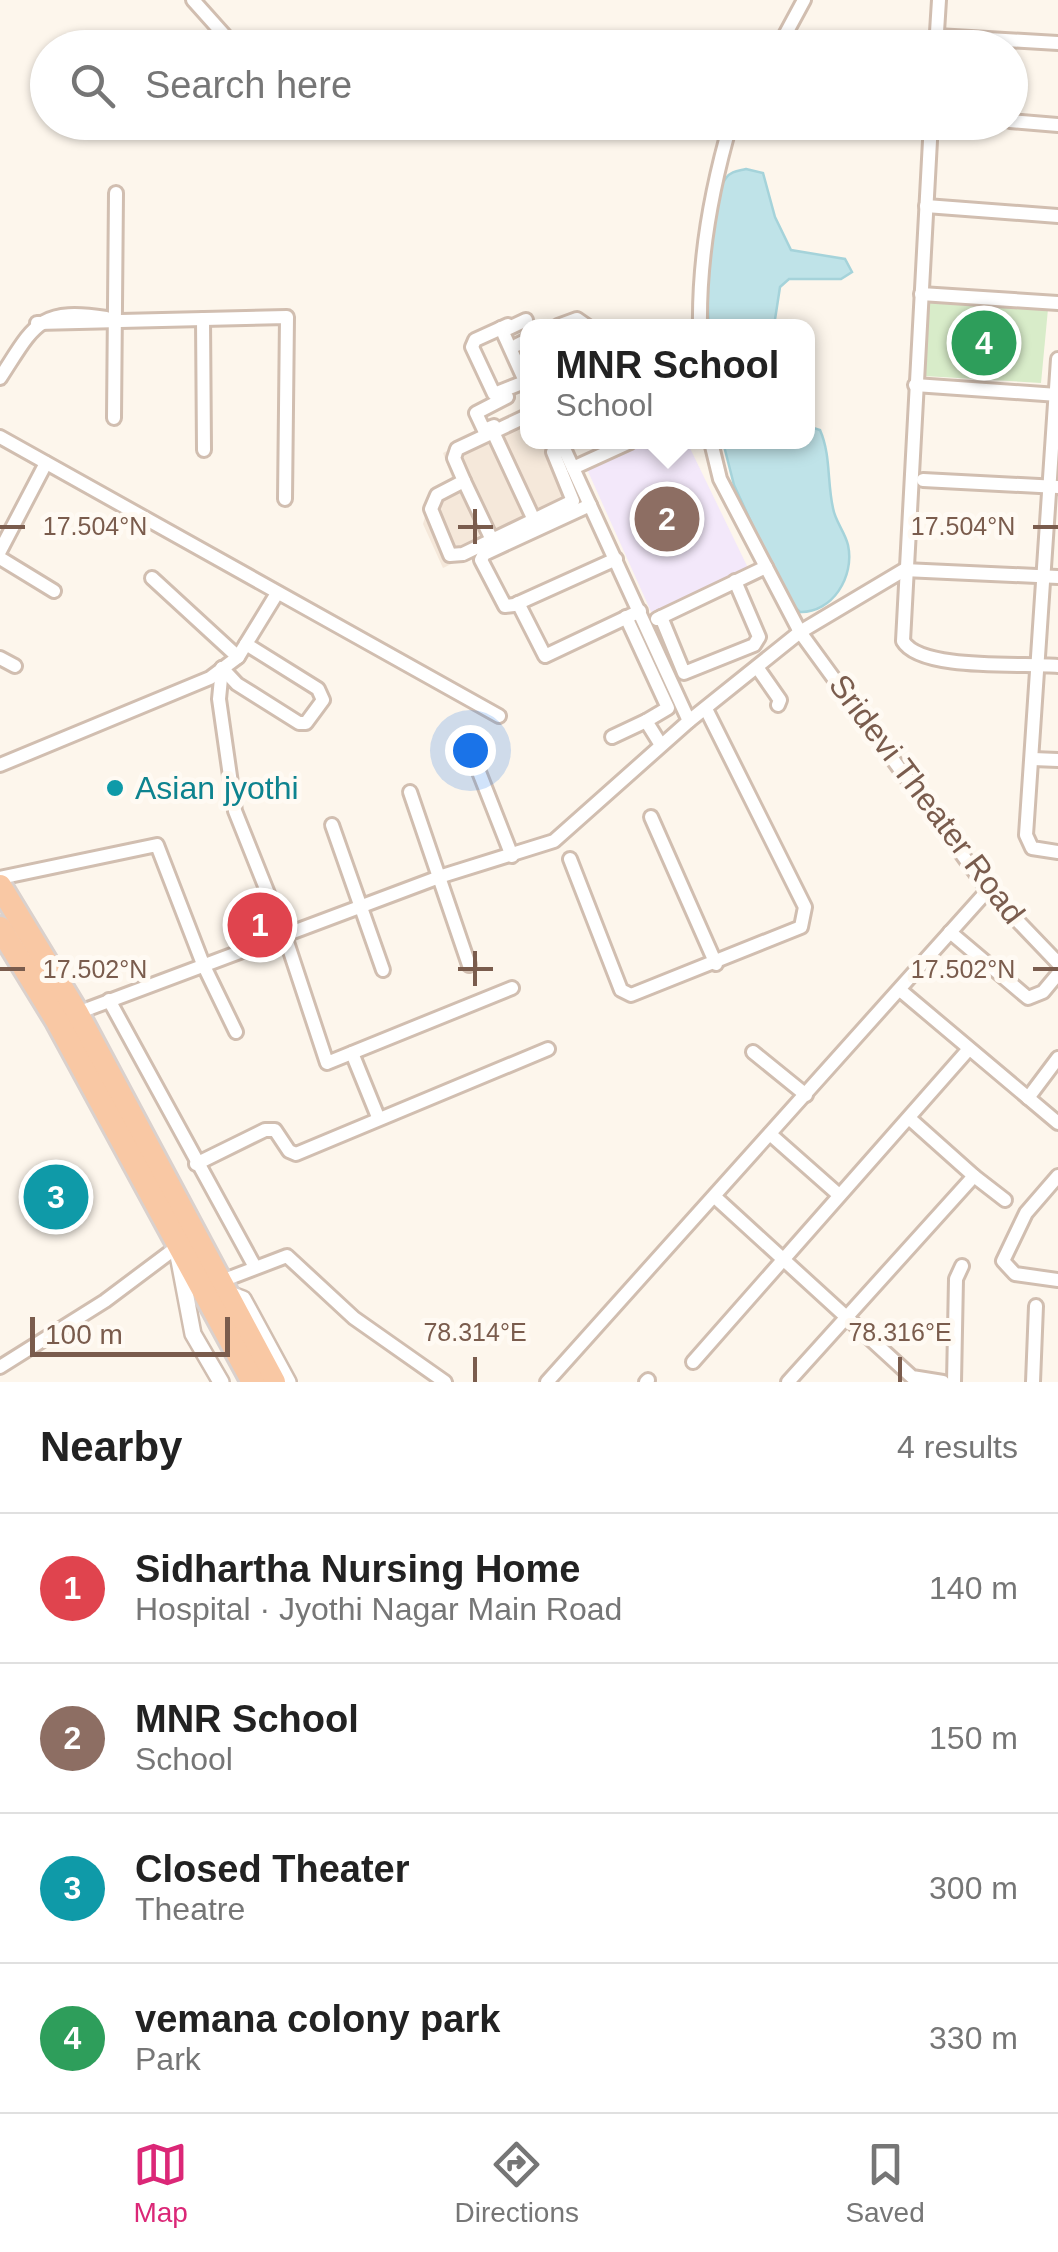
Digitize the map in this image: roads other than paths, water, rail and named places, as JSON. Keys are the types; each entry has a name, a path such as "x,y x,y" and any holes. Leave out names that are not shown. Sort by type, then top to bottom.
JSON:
{"highway":[{"path":"0,886 77,1012 221,1286 253,1382"},
{"path":"0,928 47,1004 177,1247 274,1382"}],"street":[{"path":"193,0 220,30"},
{"path":"788,30 804,0"},
{"path":"937,30 939,0"},
{"path":"1028,43 1058,43"},
{"path":"1028,122 1058,125"},
{"path":"700,319 699,269 726,140"},
{"path":"930,140 902,641 912,652 934,660 1058,666"},
{"path":"114,418 118,319 116,193"},
{"path":"926,206 1058,216"},
{"path":"920,294 1058,303"},
{"path":"0,378 37,323 79,326 118,319 287,317 285,499"},
{"path":"202,319 204,450"},
{"path":"520,322 472,343 492,391 498,394 520,368"},
{"path":"506,326 520,358"},
{"path":"1058,359 1053,486 1042,576 1026,835 1032,848 1058,853"},
{"path":"520,368 476,413 486,430 520,416"},
{"path":"915,386 1057,395"},
{"path":"492,540 454,458 457,449 520,417"},
{"path":"493,432 534,520"},
{"path":"0,436 276,595 499,716"},
{"path":"558,449 616,559 668,708 612,737"},
{"path":"464,481 437,495 431,509 455,557 573,500 577,490 573,468 559,449"},
{"path":"573,468 615,449"},
{"name":"Sridevi Theater Road","path":"714,449 720,478 800,632 988,890 1058,963"},
{"path":"46,463 0,554 54,591"},
{"path":"923,480 1053,486"},
{"path":"590,505 481,557 499,600 506,606 518,603 616,559"},
{"path":"518,603 545,656 637,618 660,617 766,567"},
{"path":"77,1012 442,876 554,841 689,721 800,632 819,625 871,587 904,570 1058,577"},
{"path":"152,578 242,651 318,688 323,700 306,723 298,724 252,694 222,668"},
{"path":"660,617 684,673 754,645 759,637 735,582"},
{"path":"0,765 210,678 242,651 276,595"},
{"path":"637,618 689,721"},
{"path":"0,658 14,666"},
{"path":"222,668 218,699 235,810 285,936 328,1063 512,988"},
{"path":"757,668 780,700 778,705"},
{"path":"570,859 621,990 631,996 796,932 805,920 805,907 706,709"},
{"path":"646,722 662,745"},
{"path":"1033,759 1058,760"},
{"path":"479,772 512,856"},
{"path":"410,792 442,876 469,964"},
{"path":"651,816 716,964"},
{"path":"332,826 383,970"},
{"path":"0,878 156,845 202,964 236,1032"},
{"path":"548,1382 988,890"},
{"path":"950,932 1028,998 1042,992 1058,974"},
{"path":"900,990 1058,1123"},
{"path":"108,1000 255,1267"},
{"path":"196,1164 265,1130 274,1130 288,1152 296,1154 548,1050"},
{"path":"693,1362 968,1050"},
{"path":"753,1052 806,1095"},
{"path":"352,1054 378,1117"},
{"path":"1028,1098 1058,1058"},
{"path":"909,1118 1005,1200"},
{"path":"770,1134 840,1194"},
{"path":"788,1382 850,1318 974,1176"},
{"path":"1058,1176 1026,1213 1003,1261 1014,1274 1058,1280"},
{"path":"715,1196 850,1318 911,1380 943,1382"},
{"path":"0,1367 104,1301 177,1247 193,1334 221,1382"},
{"path":"288,1382 242,1299 221,1286 255,1267 287,1256 354,1318 445,1382"},
{"path":"954,1382 956,1279 962,1266"},
{"path":"1033,1382 1036,1306"}],"water":[{"path":"746,169 763,173 775,217 791,250 845,259 852,272 841,279 789,279 780,287 775,319 709,319 708,272 715,207 726,178"},
{"path":"815,428 820,430 833,508 847,540 849,557 844,581 831,600 812,611 800,612 787,600 734,485 725,449 815,449"}],"place":[{"name":"vemana colony park","path":"984,343"},
{"name":"MNR School","path":"667,519"},
{"name":"Asian jyothi","path":"115,788"},
{"name":"Sidhartha Nursing Home","path":"260,925"},
{"name":"Closed Theater","path":"56,1197"}]}
